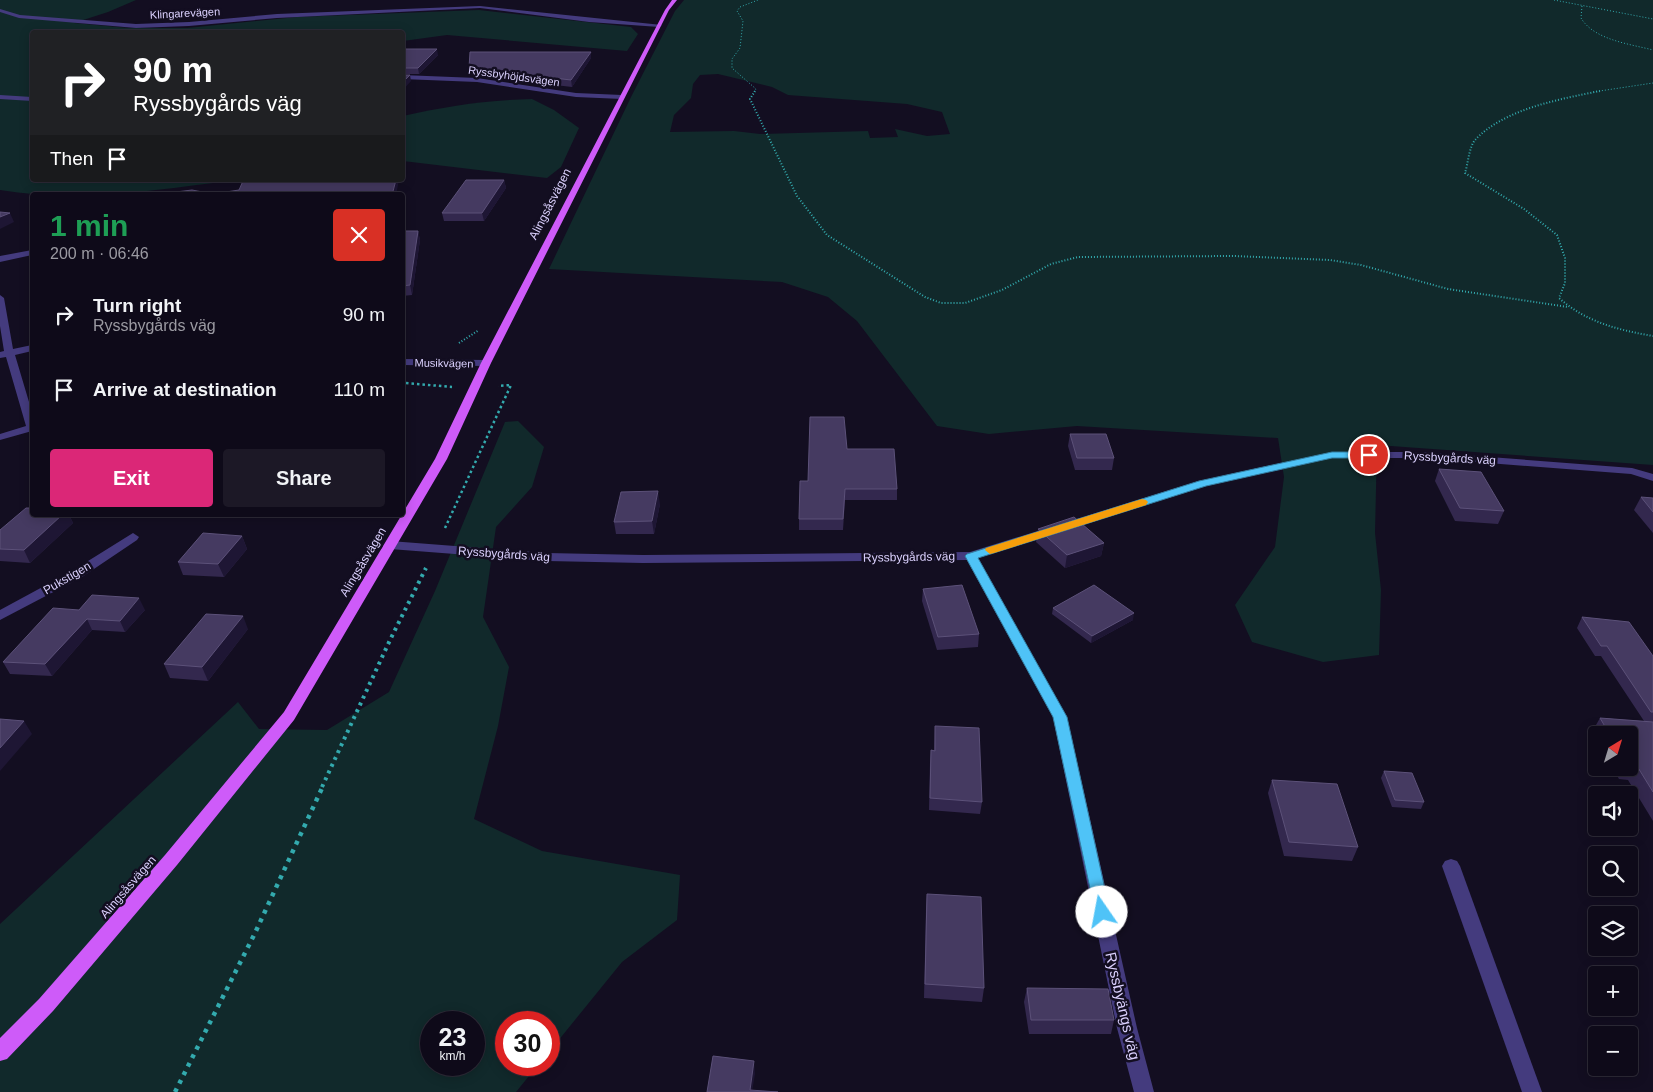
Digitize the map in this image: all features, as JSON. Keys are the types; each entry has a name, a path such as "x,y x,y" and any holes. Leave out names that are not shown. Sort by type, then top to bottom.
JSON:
{"main road":[{"name":"Alingsåsvägen","path":"0,1052 46,1005 171,860 289,716 441,459 486,363 659,25 675,0"}],"street":[{"name":"Klingarevägen","path":"11,15 145,26 277,16 480,7 589,20 659,25"},
{"path":"0,10 11,15"},
{"path":"0,17 11,15"},
{"name":"Ryssbyhöjdsvägen","path":"405,77 483,80 576,95 622,97"},
{"path":"0,97 30,99"},
{"path":"0,259 30,253"},
{"path":"0,298 5,354 30,423"},
{"path":"5,354 30,348"},
{"name":"Musikvägen","path":"405,362 486,363"},
{"path":"0,437 30,429"},
{"name":"Ryssbygårds väg","path":"390,545 547,557 643,559 971,556 1203,483 1332,455 1424,455 1632,471 1653,478"},
{"name":"Pukstigen","path":"0,616 77,574 133,537"},
{"name":"Ryssbyängs väg","path":"971,556 1060,717 1127,1028 1144,1092"},
{"path":"1451,866 1532,1092"}],"path":[{"path":"758,0 740,7 737,11 743,21 740,48 732,59 732,68 756,90 750,99 797,196 827,235 925,297 941,303 965,303 985,298 1051,264 1078,257 1233,256 1330,260 1361,265 1448,289 1568,307"},
{"path":"1554,0 1653,19"},
{"path":"1582,6 1581,18 1588,28 1609,38 1653,50"},
{"path":"1653,83 1602,90 1512,115 1474,141 1466,173 1524,209 1557,236 1565,258 1565,283 1559,298 1568,307 1583,316 1608,325 1653,336"},
{"path":"176,1092 255,933 390,640 436,548 511,385 448,387 405,383"}],"green space":[{"path":"0,0 136,0 108,12 74,23 128,28 187,28 297,17 479,10 631,27 638,34 627,51 447,35 405,41 405,30 30,30 30,182 221,182 138,192 30,192 30,194 0,190"},
{"path":"684,0 1653,0 1653,465 1377,445 1375,533 1381,590 1379,655 1323,662 1252,642 1235,605 1275,547 1284,477 1278,438 1077,426 989,434 937,426 857,321 828,297 782,282 549,269 631,97 675,11","holes":["718,74 772,87 788,95 907,104 942,112 950,134 927,136 895,129 898,137 870,138 868,131 760,134 734,131 670,132 674,115 691,98 693,84 700,75"]},
{"path":"532,99 554,110 579,128 561,167 547,178 405,161 405,116 467,104"},
{"path":"518,421 544,447 532,487 496,527 483,617 509,667 498,726 474,819 542,851 680,875 677,920 622,962 560,1038 560,1011 495,1011 495,1076 529,1076 516,1092 0,1092 0,924 238,702 259,729 327,730 389,692 435,591 505,422"}],"building":[{"path":"405,49 437,49 418,68 405,68"},
{"path":"470,52 591,52 571,80 469,68"},
{"path":"466,180 504,180 482,213 442,213"},
{"path":"243,182 395,182 393,192 226,192 239,190"},
{"path":"192,190 202,192 176,192"},
{"path":"0,212 10,213 0,217"},
{"path":"405,231 418,231 410,285 405,286"},
{"path":"810,417 844,417 847,449 894,449 897,489 845,489 843,519 799,519 800,481 808,481"},
{"path":"1070,434 1106,434 1114,458 1077,458"},
{"path":"1439,469 1481,472 1504,511 1460,508"},
{"path":"658,491 652,521 614,522 621,492"},
{"path":"1641,497 1653,498 1653,512"},
{"path":"26,508 30,508 30,517 60,517 24,550 0,549 0,530"},
{"path":"1074,517 1104,543 1067,555 1038,529"},
{"path":"203,533 242,536 218,564 178,562"},
{"path":"962,585 979,634 938,637 923,589"},
{"path":"1094,585 1134,613 1092,636 1053,608"},
{"path":"92,595 139,598 120,621 87,619 45,664 3,662 53,608 79,610"},
{"path":"206,614 243,616 202,667 164,664"},
{"path":"1582,617 1629,622 1653,656 1653,712 1651,712 1607,646 1601,646"},
{"path":"1600,718 1653,722 1653,792 1638,768 1638,726 1605,726"},
{"path":"0,719 24,721 0,748"},
{"path":"935,726 979,728 982,802 930,798 931,750 935,751"},
{"path":"1384,771 1412,773 1424,802 1395,800"},
{"path":"1272,780 1337,784 1358,847 1289,842"},
{"path":"927,894 981,897 984,988 925,984"},
{"path":"1027,988 1108,989 1114,1020 1031,1020"},
{"path":"713,1056 754,1061 750,1090 778,1092 707,1092"}],"slow traffic":[{"path":"990,550 1142,502"}],"route":[{"path":"1102,912 1060,717 971,556 1203,483 1332,455 1369,455"}]}
